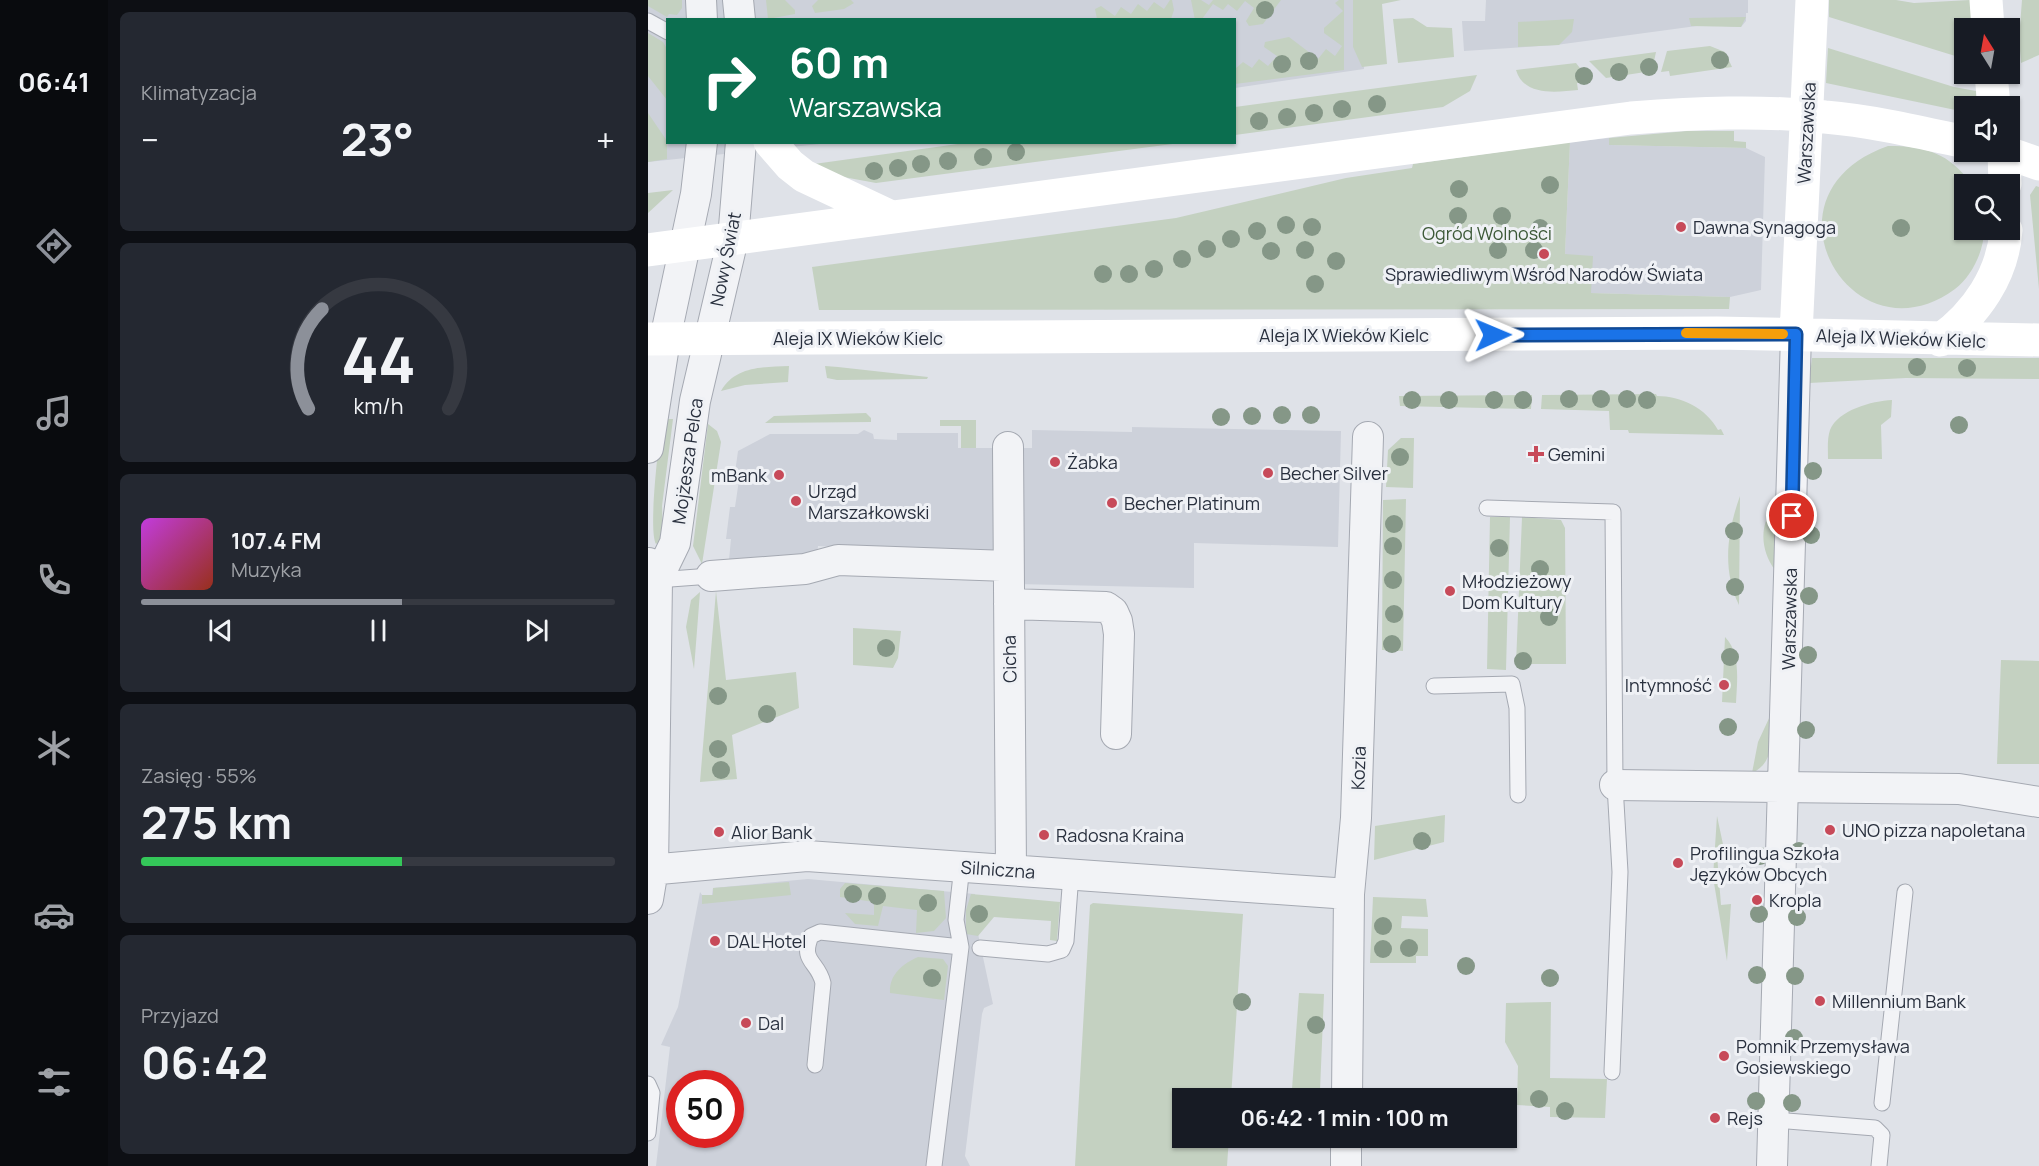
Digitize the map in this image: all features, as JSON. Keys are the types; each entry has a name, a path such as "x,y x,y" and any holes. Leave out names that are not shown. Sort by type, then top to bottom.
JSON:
{"main road":[{"name":"Warszawska","path":"1796,334 1812,0"},
{"path":"1986,0 1987,18"},
{"path":"648,250 1631,118 1694,113 1807,115 1882,125 1954,140"},
{"path":"772,144 790,165 804,176 891,217"},
{"path":"2020,157 2039,164"},
{"path":"1940,340 1966,319 1989,284 2003,252 2005,240"},
{"name":"Aleja IX Wieków Kielc","path":"656,339 1796,334 1940,340 2039,340"}],"street":[{"path":"701,0 702,18"},
{"path":"738,0 740,18"},
{"path":"648,448 656,339 684,245 696,194 702,144"},
{"name":"Nowy Świat","path":"709,339 733,239 741,144"},
{"name":"Warszawska","path":"1772,1166 1785,785 1796,334"},
{"name":"Mojżesza Pelca","path":"648,899 651,870 653,570 675,543 689,436 709,339"},
{"name":"Kozia","path":"1347,1088 1349,894 1356,818 1368,437"},
{"name":"Cicha","path":"1008,447 1011,870"},
{"path":"711,576 805,569 838,560 1008,566"},
{"path":"1009,604 1106,607 1113,612 1119,634 1116,734"},
{"path":"1615,785 1785,785 1959,789 2039,802"},
{"name":"Silniczna","path":"651,870 807,856 1349,894"},
{"path":"1346,1166 1347,1148"}],"lane":[{"path":"648,21 666,31"},
{"path":"1487,508 1612,512 1615,785 1620,872 1612,1072"},
{"path":"653,570 711,576"},
{"path":"1434,686 1512,684 1517,708 1518,795"},
{"path":"934,1166 961,947 956,920 962,866"},
{"path":"980,948 1048,954 1062,950 1066,941 1071,874"},
{"path":"1882,1103 1905,892"},
{"path":"815,1065 823,983 820,972 808,960 811,936 820,932 961,947"},
{"path":"648,1084 652,1093 648,1133"},
{"path":"1775,1120 1875,1128 1882,1135 1879,1166"}],"shaded area":[{"path":"648,0 1365,0 1364,69 1236,88 1236,18 666,18 666,144 819,144 648,162"},
{"path":"1486,0 1748,0 1748,13 1741,27 1704,25 1556,45 1464,51 1462,21 1485,21"},
{"name":"Dawna Synagoga","path":"1609,138 1609,145 1746,148 1765,157 1761,290 1730,297 1591,293 1565,254 1570,142"},
{"path":"1132,427 1341,431 1338,547 1194,543 1194,588 1016,584 1016,555 818,546 817,555 729,560 731,539 726,539 730,507 735,507 739,480 734,480 738,451 770,434 858,434 864,430 873,434 874,439 897,440 897,433 958,433 958,448 1032,448 1032,430 1132,432"},
{"path":"808,879 975,894 974,915 993,1004 984,1008 982,1014 965,1156 970,1166 656,1166 666,1081 666,1148 744,1148 744,1070 667,1070 670,1047 661,1045 678,1007 700,892 702,895 712,895 713,888"}],"green space":[{"path":"648,0 682,0 682,8 677,15 669,14 667,17 648,6"},
{"path":"766,0 785,0 795,10 795,14 768,18"},
{"path":"818,0 851,0 854,3 844,9 815,13 812,6"},
{"path":"1172,0 1174,10 1171,18 1097,18 1095,9 1101,6 1115,16 1121,7 1131,14 1138,4 1147,11 1154,2 1164,9"},
{"path":"1191,0 1201,0 1209,5 1213,0 1281,0 1263,24 1249,26 1246,21 1254,8 1245,1 1237,11 1228,4 1223,10 1213,4 1203,18 1195,18"},
{"path":"1344,0 1344,70 1236,84 1236,68 1243,62 1252,68 1259,59 1268,66 1277,56 1264,47 1265,42 1289,37 1318,59 1326,49 1335,56 1342,46 1324,33 1324,28 1343,11 1335,3"},
{"path":"1353,0 1401,0 1382,4 1387,64 1362,67 1353,47"},
{"path":"1829,0 1896,0 1914,3 1970,0 1971,18 1954,18 1954,56 1829,17"},
{"path":"2022,0 2039,0 2039,55 2021,63 2020,51"},
{"path":"1746,17 1741,27 1691,26 1689,18"},
{"path":"1413,18 1427,27 1452,28 1454,57 1398,63 1393,19"},
{"path":"1574,19 1572,32 1559,45 1518,47 1518,22"},
{"path":"648,33 663,42 666,47 666,99 648,76"},
{"path":"1710,46 1725,52 1732,67 1670,76 1669,71 1661,72 1667,51"},
{"path":"1828,48 1954,87 1976,91 1976,96 1954,96 1954,110 1826,83"},
{"path":"1656,52 1652,71 1606,78 1589,61"},
{"path":"1576,63 1590,81 1577,83 1578,90 1551,92 1534,89 1520,79 1516,70"},
{"path":"1477,75 1470,91 1443,107 1236,135 1236,107"},
{"path":"648,113 666,140 667,159 648,162"},
{"path":"1687,131 1734,131 1734,141 1746,142 1746,148 1609,145 1609,138"},
{"name":"Ogród Wolności","path":"1570,142 1565,254 1593,256 1591,293 1730,297 1729,309 819,310 812,267 1176,218 1346,178 1412,168 1413,164"},
{"path":"958,144 1172,144 876,183 838,176 814,164"},
{"path":"1888,146 1902,146 1936,153 1963,173 1954,174 1954,240 1983,240 1972,270 1961,284 1917,307 1882,305 1853,290 1832,264 1822,232 1827,199 1848,169"},
{"path":"2036,186 2039,187 2039,289 2030,195"},
{"path":"673,190 648,213 648,193"},
{"path":"1812,358 2039,358 2039,379 1906,378 1809,383"},
{"path":"789,366 788,382 745,385 721,391 727,383 742,372"},
{"path":"825,366 928,377 927,379 837,380 827,378"},
{"path":"1656,394 1692,405 1707,415 1724,435 1629,433 1628,430 1610,430 1609,411 1541,409 1542,395"},
{"path":"1532,395 1531,409 1400,406 1399,396"},
{"path":"1892,400 1891,417 1881,425 1882,459 1828,459 1830,430 1840,417 1856,408"},
{"path":"866,413 871,418 871,422 765,423 774,416"},
{"path":"662,419 673,419 662,506 663,538 656,544 653,522"},
{"path":"940,420 976,420 976,448 961,448 961,426 940,426"},
{"path":"708,424 717,431 721,442 702,564 693,546"},
{"path":"1401,438 1414,438 1413,488 1386,487 1388,450"},
{"path":"1740,496 1739,605 1730,578 1728,551 1732,523"},
{"path":"1406,499 1403,651 1382,650 1383,500"},
{"path":"1778,504 1775,570 1766,554 1763,536 1767,519"},
{"path":"1490,517 1510,517 1506,670 1487,669"},
{"path":"1522,517 1561,520 1565,528 1566,664 1516,664"},
{"path":"716,591 726,680 796,672 799,708 732,735 737,779 700,782"},
{"path":"700,592 694,669 686,627 691,600"},
{"path":"853,628 901,631 898,658 893,668 853,665"},
{"path":"1725,637 1736,659 1736,703 1722,702"},
{"path":"2001,660 2039,661 2039,764 1997,764"},
{"path":"1771,714 1771,740 1768,756 1760,768 1752,773 1758,742"},
{"path":"1445,815 1444,842 1374,860 1375,826"},
{"path":"1717,816 1724,849 1717,850 1721,905 1731,904 1727,961 1713,877"},
{"path":"789,882 791,895 702,904 702,895 713,895 713,888"},
{"path":"845,883 944,891 946,918 934,931 916,933 917,910 883,906 878,926 855,924 845,913 874,915 874,902 840,897 840,889"},
{"path":"971,894 1060,902 1057,941 1050,940 1051,921 994,917 978,936 966,934 966,910"},
{"path":"1373,897 1426,899 1428,917 1402,916 1401,928 1428,929 1428,956 1416,956 1416,963 1370,963"},
{"path":"1093,903 1243,914 1232,1088 1172,1088 1172,1148 1228,1148 1227,1166 1075,1166 1090,905"},
{"path":"918,957 943,959 948,966 944,1000 890,993 894,976 907,963"},
{"path":"1299,993 1324,994 1320,1088 1292,1088"},
{"path":"1551,1002 1550,1078 1607,1079 1605,1118 1550,1117 1550,1107 1517,1105 1518,1066 1505,1042 1506,1003"}],"slow traffic":[{"path":"1686,333 1783,334"}],"place":[{"name":"Dawna Synagoga","path":"1681,227"},
{"name":"Sprawiedliwym Wśród Narodów Świata","path":"1544,254"},
{"name":"Gemini","path":"1536,454"},
{"name":"Żabka","path":"1055,462"},
{"name":"Becher Silver","path":"1268,473"},
{"name":"mBank","path":"779,475"},
{"name":"Urząd Marszałkowski","path":"796,501"},
{"name":"Becher Platinum","path":"1112,503"},
{"name":"Młodzieżowy Dom Kultury","path":"1450,591"},
{"name":"Intymność","path":"1724,685"},
{"name":"UNO pizza napoletana","path":"1830,830"},
{"name":"Alior Bank","path":"719,832"},
{"name":"Radosna Kraina","path":"1044,835"},
{"name":"Profilingua Szkoła Języków Obcych","path":"1678,863"},
{"name":"Kropla","path":"1757,900"},
{"name":"DAL Hotel","path":"715,941"},
{"name":"Millennium Bank","path":"1820,1001"},
{"name":"Dal","path":"746,1023"},
{"name":"Pomnik Przemysława Gosiewskiego","path":"1724,1056"},
{"name":"Rejs","path":"1715,1118"}],"route":[{"path":"1493,335 1796,334 1792,516"}]}
